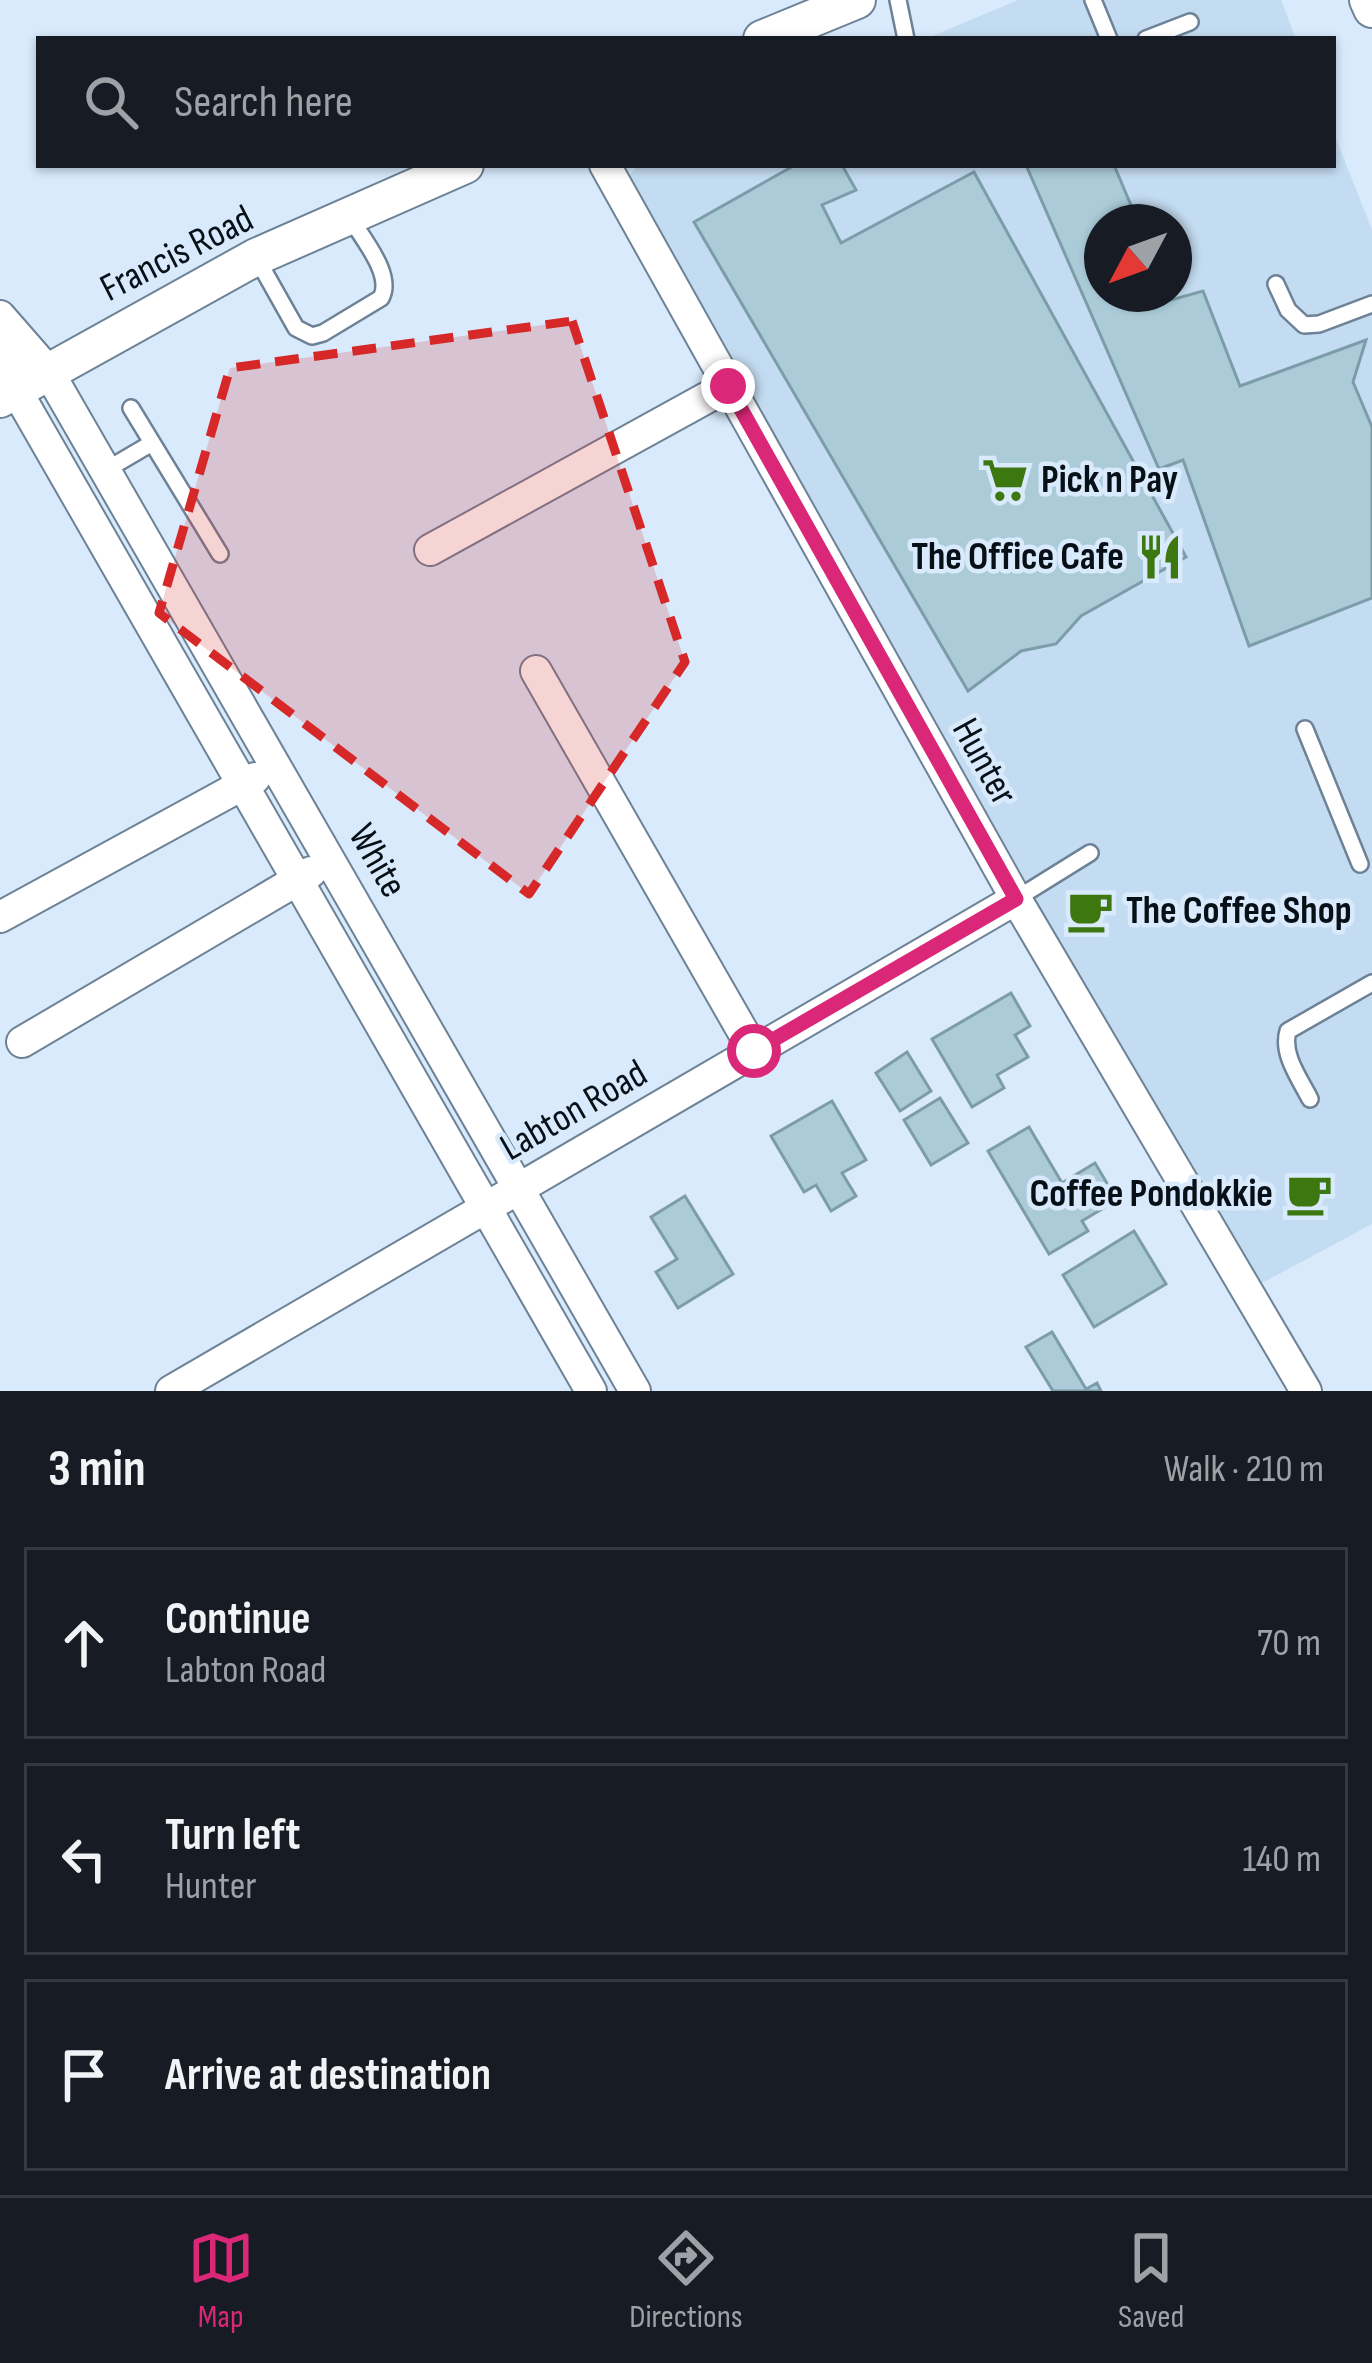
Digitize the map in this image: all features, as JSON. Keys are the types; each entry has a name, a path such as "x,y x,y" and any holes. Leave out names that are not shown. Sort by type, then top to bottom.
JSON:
{"street":[{"path":"769,36 857,0"},
{"path":"1369,0 1372,9"},
{"name":"Francis Road","path":"8,394 256,257 458,168"},
{"name":"Hunter","path":"606,168 1016,899 1306,1391"},
{"path":"3,322 8,394"},
{"name":"White","path":"3,322 49,370 635,1391"},
{"path":"430,550 728,386"},
{"name":"White","path":"8,394 242,786 590,1391"},
{"path":"536,671 754,1051"},
{"path":"0,917 276,766"},
{"path":"22,1042 332,860"},
{"name":"Labton Road","path":"171,1391 1016,899"}],"lane":[{"path":"898,0 905,36"},
{"path":"1093,0 1108,36"},
{"path":"1155,36 1190,22"},
{"path":"256,257 296,328 312,336 322,333 386,291 385,278 350,216"},
{"path":"1276,284 1288,310 1304,326 1372,304"},
{"path":"131,409 220,554"},
{"path":"106,470 152,442"},
{"path":"1305,729 1360,863"},
{"path":"1016,899 1090,854"},
{"path":"1310,1099 1288,1055 1288,1031 1372,983"}],"highlighted area":[{"path":"572,321 685,662 529,894 159,613 230,368"}],"shaded area":[{"path":"1018,0 1281,0 1295,36 932,36"},
{"path":"1336,139 1372,230 1372,1224 1251,1289 622,187 635,168 1336,168"}],"building":[{"path":"790,168 844,168 856,190 822,205 841,243 974,172 1186,557 1081,616 1056,644 1021,651 968,691 694,222"},
{"path":"1027,168 1115,168 1130,204 1084,204 1084,298"},
{"path":"1203,291 1240,386 1366,340 1353,382 1372,427 1372,598 1249,646 1183,460 1159,469 1090,312 1192,312 1192,294"},
{"path":"1011,993 1030,1026 1015,1035 1028,1057 997,1075 1004,1088 972,1107 932,1039"},
{"path":"907,1052 931,1091 900,1111 876,1073"},
{"path":"940,1098 968,1143 931,1165 904,1120"},
{"path":"832,1101 866,1160 842,1173 856,1196 831,1211 816,1185 804,1192 771,1136"},
{"path":"1029,1127 1062,1183 1095,1163 1117,1200 1082,1221 1088,1231 1049,1254 988,1151"},
{"path":"685,1196 733,1274 678,1308 656,1272 677,1259 651,1217"},
{"path":"1134,1231 1166,1284 1094,1327 1063,1275"},
{"path":"1052,1332 1086,1389 1097,1383 1101,1391 1053,1391 1026,1347"}],"place":[{"name":"Pick n Pay","path":"1005,480"},
{"name":"The Office Cafe","path":"1160,557"},
{"name":"The Coffee Shop","path":"1090,911"},
{"name":"Coffee Pondokkie","path":"1309,1194"}],"route":[{"path":"728,386 1016,899 754,1051"}]}
